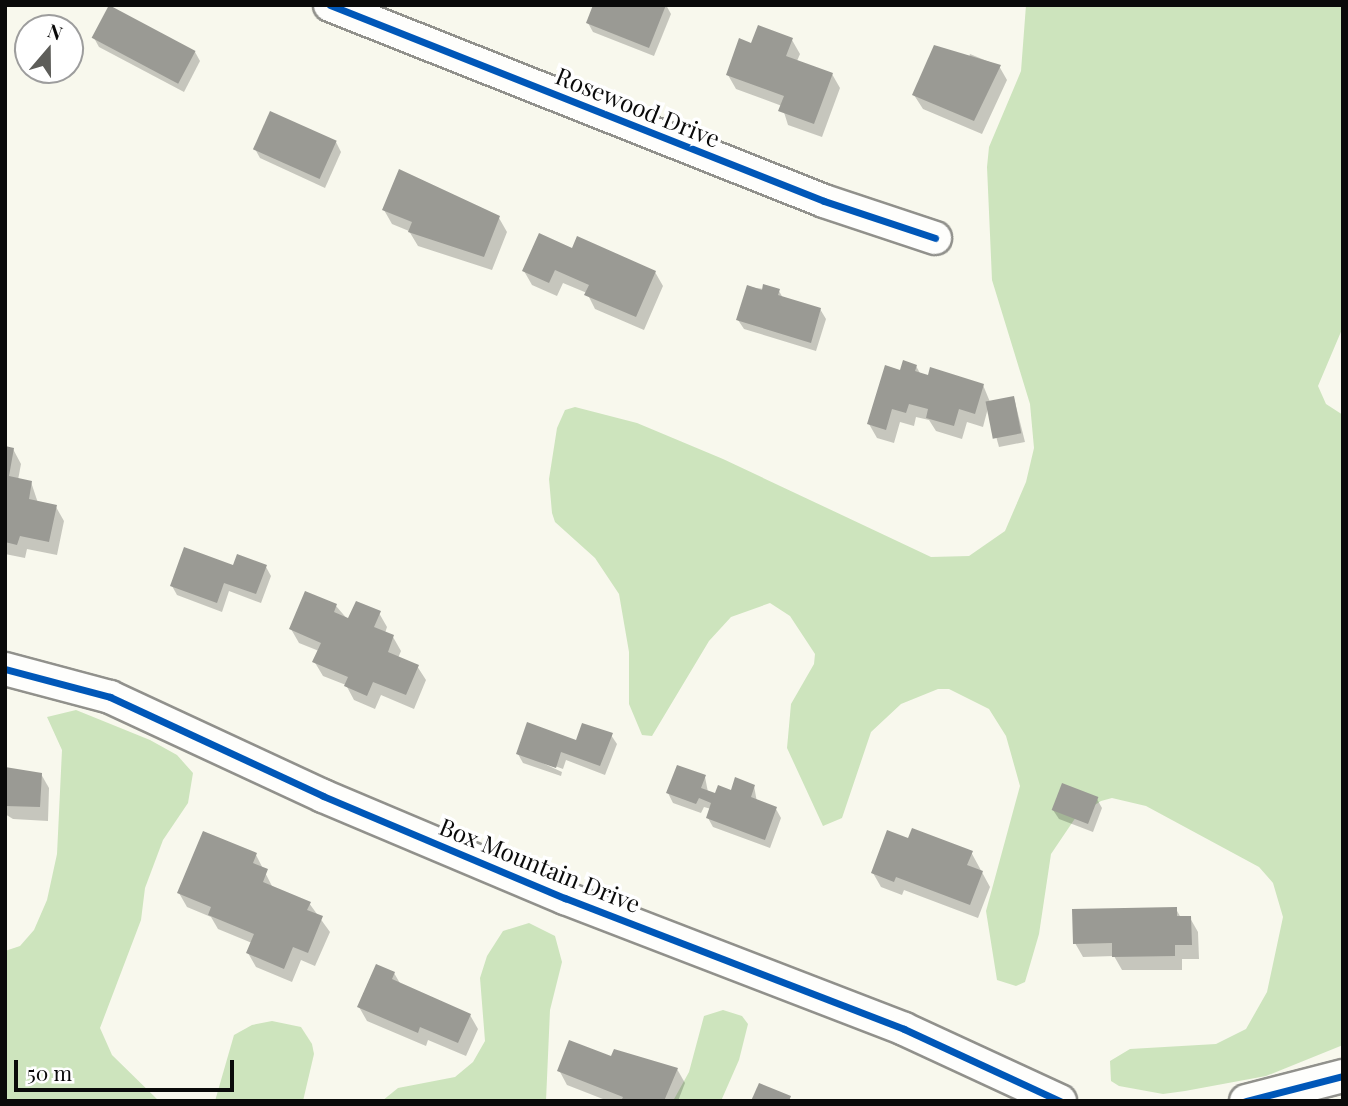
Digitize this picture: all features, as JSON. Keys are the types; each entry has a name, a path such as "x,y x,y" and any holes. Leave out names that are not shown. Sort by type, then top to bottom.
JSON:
{"street":[{"name":"Rosewood Drive","path":"330,5 824,201 935,238"},
{"name":"Box Mountain Drive","path":"5,669 110,697 323,796 565,898 904,1029 1060,1101"},
{"path":"1246,1101 1343,1076"}],"green space":[{"path":"1026,5 1343,5 1343,327 1318,386 1326,404 1343,415 1343,1045 1266,1076 1163,1094 1119,1086 1111,1081 1110,1061 1130,1049 1216,1044 1246,1029 1267,992 1283,917 1273,883 1259,867 1146,806 1112,798 1101,801 1076,817 1051,854 1039,934 1025,982 1016,986 997,980 986,911 1020,786 1006,736 989,709 949,689 938,689 901,704 871,732 842,818 823,826 787,748 791,704 814,664 815,654 790,616 770,603 731,617 709,641 652,736 642,735 629,704 629,652 619,594 595,558 555,522 552,513 549,479 557,428 565,410 575,407 637,423 723,459 931,557 969,556 1005,531 1026,482 1034,448 1030,404 992,280 987,167 989,147 1021,71"},
{"path":"76,710 150,740 177,755 193,773 188,803 163,840 145,888 141,920 100,1028 112,1055 159,1101 5,1101 5,951 20,946 34,930 47,900 57,854 62,750 47,717"},
{"path":"529,923 555,936 562,962 550,1010 546,1101 382,1101 398,1088 455,1077 473,1062 485,1041 480,978 487,956 503,931"},
{"path":"723,1010 742,1016 748,1024 739,1060 721,1101 673,1101 689,1072 704,1016"},
{"path":"272,1021 301,1027 312,1044 314,1054 303,1101 215,1101 234,1035 252,1025"}],"building":[{"path":"109,5 196,51 178,84 92,38"},
{"path":"593,5 666,5 649,48 586,23"},
{"path":"758,25 793,38 786,56 833,73 814,124 778,111 784,96 726,75 739,38 751,43"},
{"path":"934,45 1001,65 974,121 912,95"},
{"path":"270,111 337,141 320,179 253,149"},
{"path":"399,169 500,216 484,257 408,232 412,222 382,210"},
{"path":"539,233 572,248 577,236 656,271 636,317 584,295 589,285 555,270 549,283 522,271"},
{"path":"763,284 780,289 778,295 821,308 811,343 736,320 747,285 762,290"},
{"path":"903,360 917,365 915,371 928,375 930,367 984,384 975,414 959,409 954,426 926,418 928,409 909,404 906,413 892,409 886,430 867,424 885,365 900,370"},
{"path":"1014,396 1021,433 993,439 986,402"},
{"path":"5,446 14,448 9,476 32,481 29,499 57,505 49,542 20,536 17,545 5,542"},
{"path":"184,547 233,565 237,554 267,565 256,594 224,583 217,603 170,586"},
{"path":"305,591 337,604 334,612 348,618 356,601 381,611 374,627 394,635 388,652 419,665 406,695 373,682 367,696 344,686 348,677 312,662 321,643 289,629"},
{"path":"527,722 576,740 582,723 613,733 600,766 561,752 556,768 516,754"},
{"path":"677,765 706,775 701,788 715,793 718,785 731,790 735,777 755,785 751,797 777,807 765,840 706,818 711,803 699,798 696,804 666,793"},
{"path":"5,767 42,773 40,807 5,806"},
{"path":"1062,783 1098,797 1088,824 1052,810"},
{"path":"912,828 973,851 967,865 983,871 970,905 896,877 894,882 871,873 887,830 908,838"},
{"path":"203,831 257,853 253,863 268,869 263,882 311,902 307,910 323,916 308,953 293,947 284,969 246,953 254,934 208,915 211,907 177,893"},
{"path":"1177,907 1177,916 1191,916 1192,945 1175,945 1175,956 1112,957 1112,943 1073,944 1072,909"},
{"path":"376,964 395,972 392,979 471,1014 458,1043 420,1027 418,1033 357,1007"},
{"path":"569,1040 611,1056 614,1049 678,1068 664,1101 621,1101 623,1097 557,1071"},
{"path":"759,1083 791,1096 789,1101 751,1101"}],"cycle path":[{"path":"330,5 824,201 935,238"},
{"path":"5,669 110,697 323,796 565,898 904,1029 1060,1101"},
{"path":"1246,1101 1343,1076"}]}
